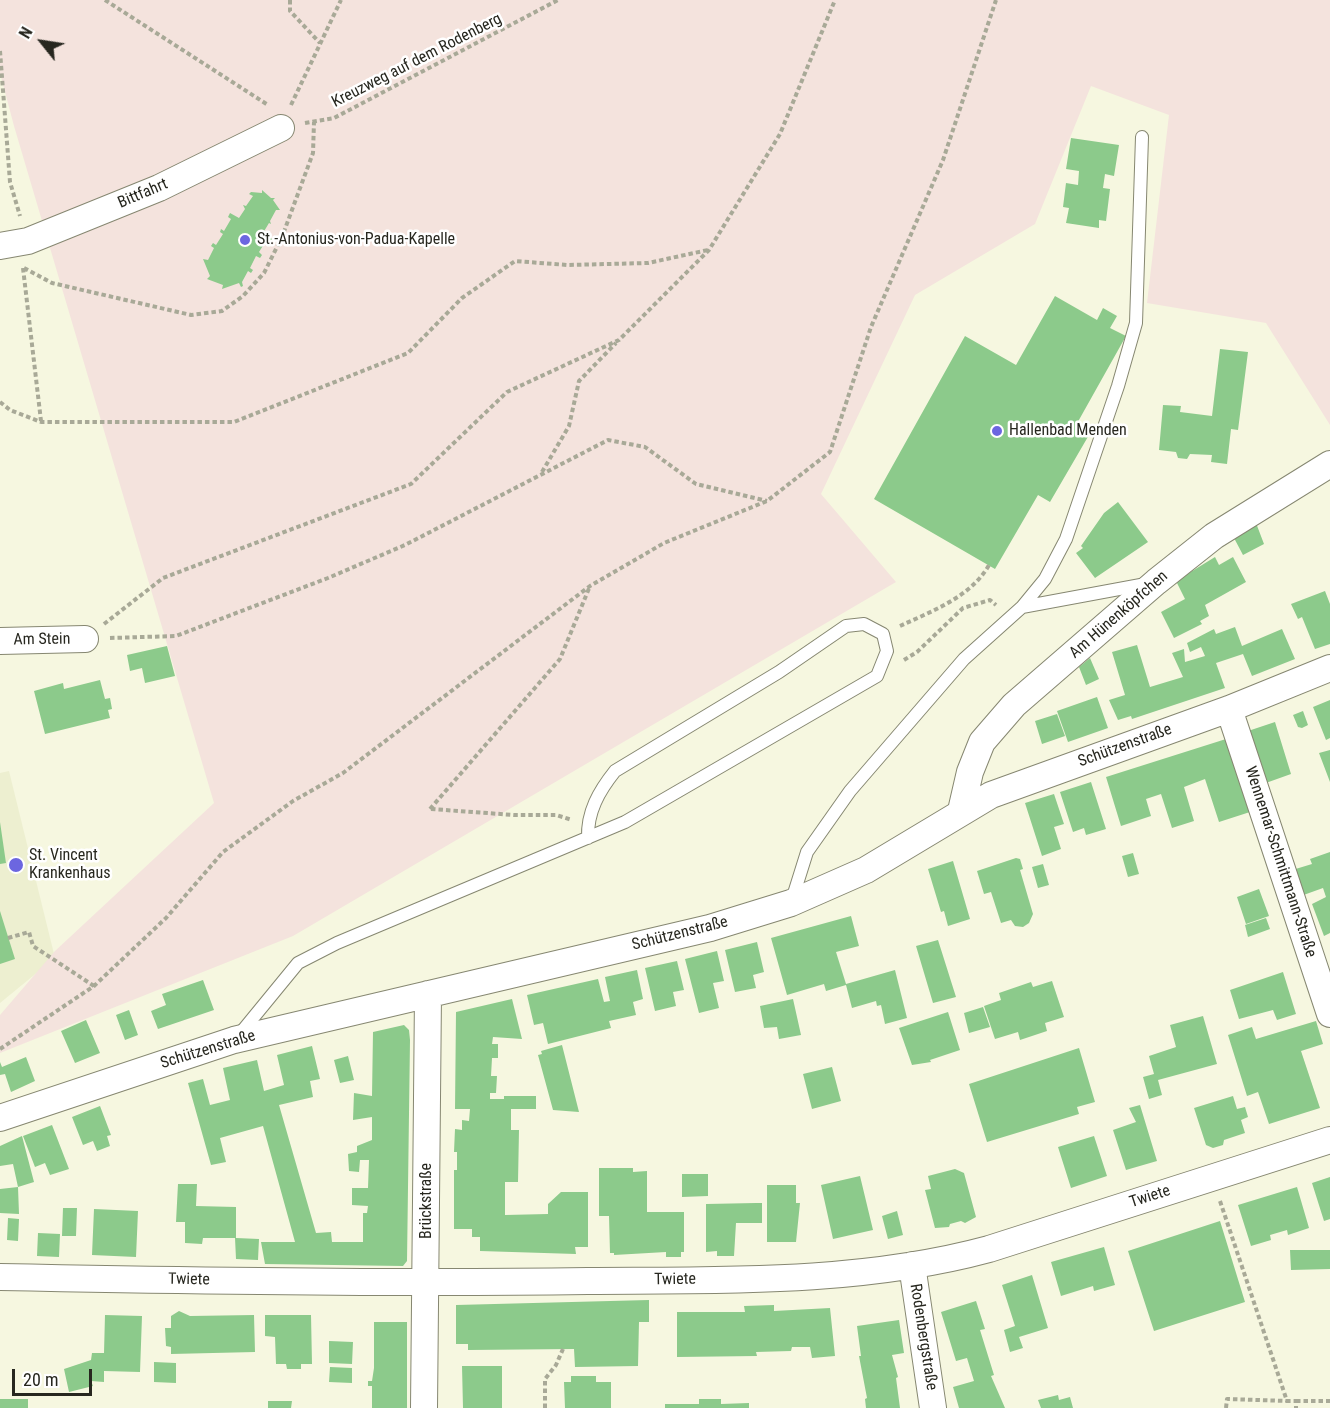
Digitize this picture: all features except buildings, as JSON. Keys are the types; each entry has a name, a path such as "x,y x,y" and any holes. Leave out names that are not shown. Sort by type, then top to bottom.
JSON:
{"street":[{"name":"Bittfahrt","path":"12,244 159,188 283,115"},
{"name":"Am Hünenköpfchen","path":"961,811 970,772 982,742 1008,712 1156,582 1214,536 1330,464"},
{"name":"Am Stein","path":"0,641 85,639"},
{"name":"Schützenstraße","path":"0,1118 234,1040 710,928 791,903 866,870 991,795 1229,709 1330,668"},
{"name":"Wennemar-Schmittmann-Straße","path":"1229,709 1330,1014"},
{"name":"Brückstraße","path":"424,1408 428,994"},
{"name":"Twiete","path":"0,1277 426,1284 688,1280 810,1275 912,1265 948,1260 989,1249 1330,1140"},
{"name":"Rodenbergstraße","path":"912,1265 933,1408"}],"lane":[{"path":"791,903 807,852 850,791 964,659 1022,608 1045,579 1066,539 1118,386 1136,323 1142,137"},
{"path":"1022,608 1156,582"},
{"path":"234,1040 298,963 337,943 588,838 625,822 877,676 887,651 883,634 864,624 846,626 779,672 615,771 602,788 587,821 588,838"}],"path":[{"path":"105,0 283,115 340,0"},
{"path":"290,0 290,11 320,43"},
{"name":"Kreuzweg auf dem Rodenberg","path":"283,115 314,122 334,118 558,0"},
{"path":"542,472 569,426 579,381 709,250 780,134 835,0"},
{"path":"0,1049 94,986 166,918 224,852 293,801 343,773 590,586 664,543 767,501 830,452 871,327 943,160 996,0"},
{"path":"0,51 10,182 12,244 24,268 41,422"},
{"path":"24,268 52,283 191,315 222,311 243,296 264,273 282,237 313,153 314,122"},
{"path":"0,402 10,410 41,422 234,422 408,353 462,298 515,261 567,265 648,263 709,250"},
{"path":"85,639 164,578 411,484 507,392 619,340"},
{"path":"85,639 176,636 328,578 405,545 542,472 608,440 645,447 696,484 767,501"},
{"path":"883,634 939,608 972,587 989,566"},
{"path":"569,820 556,815 514,815 430,809 560,659 590,586"},
{"path":"887,651 905,660 963,608 990,600"},
{"path":"8,938 29,932 33,946 94,986"},
{"path":"1212,1178 1287,1401"},
{"path":"545,1408 545,1379 556,1365 563,1349"},
{"path":"1226,1408 1227,1399 1330,1401"},
{"path":"1296,1401 1296,1408"}],"shaded area":[{"path":"0,0 1330,0 1330,425 1266,323 1147,303 1169,115 1091,86 1035,224 915,295 821,494 896,582 293,936 0,1053 0,1015 55,951 214,803 14,126 0,73"},
{"name":"St. Vincent Krankenhaus","path":"9,771 55,958 0,1003 0,773"}],"place":[{"name":"St.-Antonius-von-Padua-Kapelle","path":"245,240"},
{"name":"Hallenbad Menden","path":"997,431"},
{"name":"St. Vincent Krankenhaus","path":"16,865"}]}
